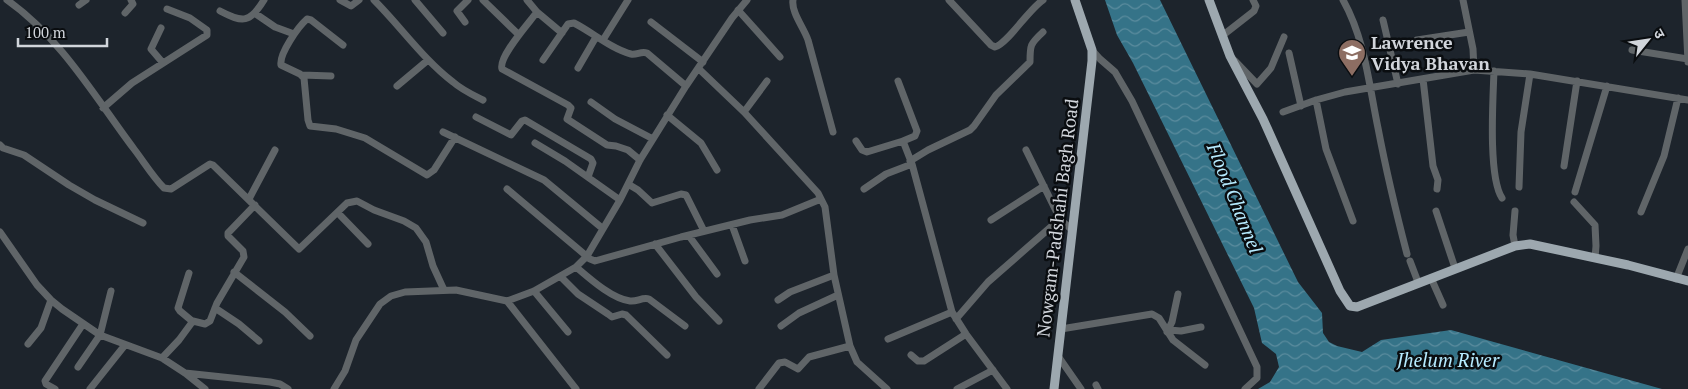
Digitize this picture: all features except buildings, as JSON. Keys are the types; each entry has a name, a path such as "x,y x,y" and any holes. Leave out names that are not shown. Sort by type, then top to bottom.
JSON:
{"main road":[{"path":"1075,0 1092,50"},
{"path":"1209,0 1230,56 1263,120 1344,299 1350,306 1357,307 1515,246 1530,244 1628,265 1688,281"},
{"name":"Nowgam-Padshahi Bagh Road","path":"1054,389 1092,50"}],"street":[{"path":"7,0 32,20 62,51 164,188 171,189 211,164 299,249 347,203 357,200 374,210 404,221 416,228 426,242 433,266 444,290"},
{"path":"79,5 86,0"},
{"path":"125,13 132,4 131,0"},
{"path":"220,11 240,20 256,14 264,0"},
{"path":"340,0 351,6 359,0"},
{"path":"374,0 428,60 454,84 483,100"},
{"path":"415,0 443,33"},
{"path":"465,22 457,11 468,0"},
{"path":"483,0 519,35"},
{"path":"603,40 628,0"},
{"path":"334,389 345,372 356,340 380,304 398,293 456,290 507,301 534,292 576,267 587,256 667,115 738,10 747,0"},
{"path":"792,0 793,8 808,40 833,132"},
{"path":"949,0 995,47 1001,44 1043,0"},
{"path":"1222,36 1254,11 1256,6 1253,0"},
{"path":"1343,0 1355,24 1371,88 1388,183 1408,257 1418,282"},
{"path":"1463,0 1474,70"},
{"path":"1632,50 1688,61 1685,0"},
{"path":"532,2 537,12 562,32"},
{"path":"103,108 132,84 205,37 208,33 205,28 190,18 167,9"},
{"path":"738,10 780,57"},
{"path":"537,12 519,35 502,62 500,66 502,69 570,107 567,116 572,123 607,144 628,150 640,160"},
{"path":"256,14 275,27 294,34"},
{"path":"331,76 302,74 284,67 280,63 281,57 304,20 309,19 344,45"},
{"path":"1383,20 1398,84"},
{"path":"543,60 568,24 574,22 596,37 633,54 643,51 647,53 686,86"},
{"path":"652,22 703,62"},
{"path":"161,28 151,49 162,63"},
{"path":"864,189 886,174 911,163 928,150 964,134 974,126 996,95 1030,62 1032,44 1043,32"},
{"path":"1417,40 1469,32"},
{"path":"1230,56 1257,84 1271,68 1284,36"},
{"path":"578,68 596,37"},
{"path":"1092,50 1100,60 1115,72 1132,101 1256,367 1256,378 1244,389"},
{"path":"1289,53 1301,106"},
{"path":"397,86 428,60"},
{"path":"698,69 744,112 812,186 821,199 825,207 834,276 850,346 857,362 887,389"},
{"path":"1284,112 1345,92 1474,70 1530,74 1688,100"},
{"path":"1494,71 1493,154 1496,188 1502,198"},
{"path":"302,74 305,80 310,126 357,134 427,175 434,170 455,137"},
{"path":"1518,187 1521,132 1530,74"},
{"path":"1423,79 1433,166 1438,180 1437,189"},
{"path":"744,112 767,81"},
{"path":"856,141 862,150 867,152 915,136 917,131 898,81"},
{"path":"1564,166 1576,81"},
{"path":"1575,192 1607,86"},
{"path":"1641,212 1664,156 1678,98"},
{"path":"1316,100 1326,149 1354,221"},
{"path":"591,102 615,119 653,139"},
{"path":"667,115 701,143 717,170"},
{"path":"476,117 511,135 522,121 525,120 590,159 593,163 588,177"},
{"path":"443,132 544,180 602,228"},
{"path":"903,141 911,163 954,316 1007,389"},
{"path":"535,143 620,200"},
{"path":"0,145 3,148 24,155 95,200 143,222"},
{"path":"249,199 275,150"},
{"path":"1026,150 1060,219 1072,230"},
{"path":"628,184 638,190 652,203 681,194 686,195 704,232"},
{"path":"991,220 1044,186"},
{"path":"507,189 595,261 732,225 782,216 821,199"},
{"path":"1574,202 1594,225 1595,258"},
{"path":"189,272 178,308 180,312 192,321 195,320 207,324 244,254 228,236 228,233 255,205"},
{"path":"1436,211 1448,242 1455,268"},
{"path":"1515,211 1513,236 1515,246"},
{"path":"338,213 368,244"},
{"path":"888,339 954,316 988,282 1060,219"},
{"path":"732,225 745,261"},
{"path":"0,232 31,277 51,300 100,335 162,358 205,389"},
{"path":"689,236 717,274"},
{"path":"655,244 696,297 719,321"},
{"path":"1676,279 1688,249"},
{"path":"576,267 606,290 622,299 630,302 644,298 649,299 685,326"},
{"path":"234,272 285,312 310,336"},
{"path":"561,276 578,294 611,316 626,315 668,355"},
{"path":"778,300 790,292 834,276"},
{"path":"1431,278 1443,305"},
{"path":"78,367 100,335 111,290"},
{"path":"534,292 568,332"},
{"path":"1168,331 1178,294"},
{"path":"781,326 799,313 838,296"},
{"path":"28,344 40,328 51,300"},
{"path":"507,301 576,389"},
{"path":"215,308 239,324 259,341"},
{"path":"1062,329 1098,324 1149,313 1159,318 1173,340 1204,365"},
{"path":"162,358 179,340 192,321"},
{"path":"55,389 46,384 46,381 84,324"},
{"path":"1168,331 1181,331 1201,327"},
{"path":"911,356 924,361 966,334"},
{"path":"90,389 126,345"},
{"path":"759,389 779,363 785,362 798,369 809,357 850,346"},
{"path":"1058,356 1081,389"},
{"path":"957,389 993,370"},
{"path":"185,373 275,382 288,389"}],"water":[{"path":"1105,0 1160,0 1298,282 1322,313 1323,333 1329,342 1337,346 1362,352 1381,340 1451,330 1662,389 1258,389 1270,382 1279,367 1276,354 1262,343 1254,308 1133,63 1117,35"}],"place":[{"name":"Lawrence Vidya Bhavan","path":"1352,77"}],"water label":[{"name":"Flood Channel","path":"1235,198"},
{"name":"Jhelum River","path":"1448,360"}]}
